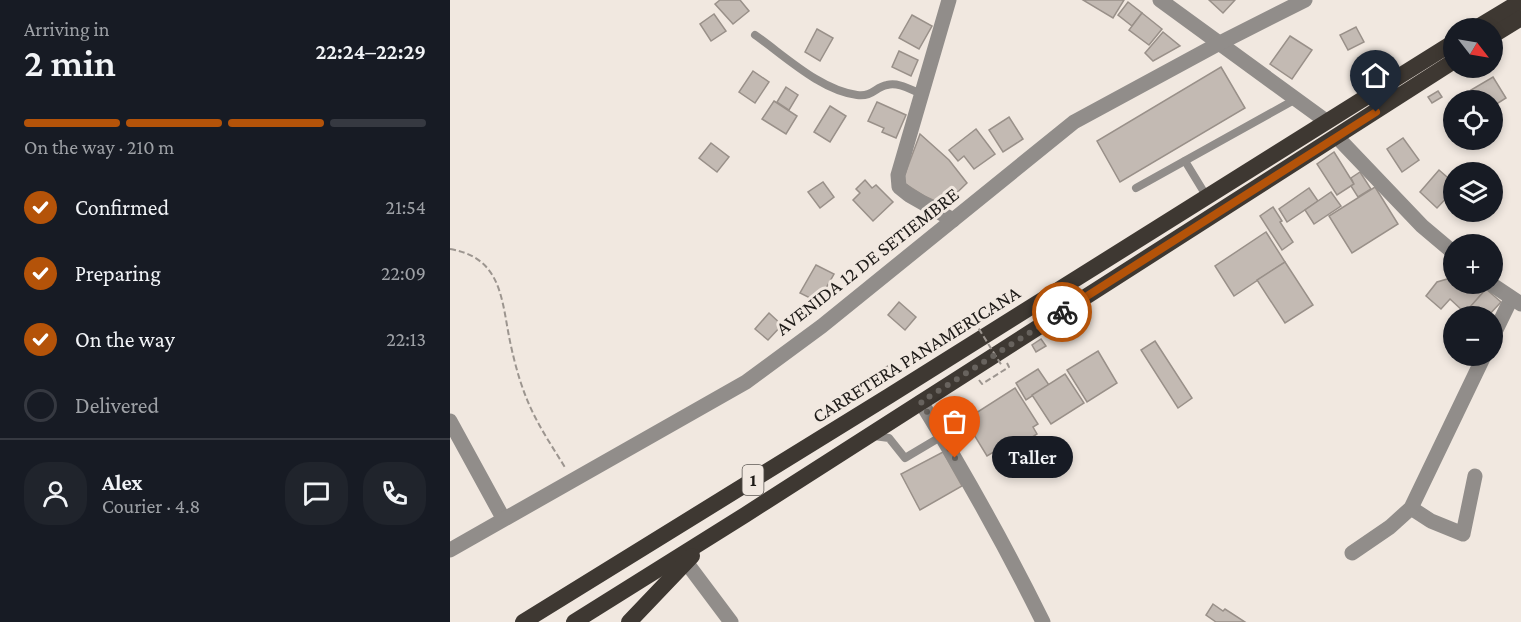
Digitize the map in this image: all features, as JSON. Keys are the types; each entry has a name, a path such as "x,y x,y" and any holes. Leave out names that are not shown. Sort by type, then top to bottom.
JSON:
{"highway":[{"path":"1493,18 1521,1"},
{"path":"1503,29 1521,18"},
{"name":"CARRETERA PANAMERICANA","path":"523,622 1443,49"},
{"name":"1","path":"574,622 1443,68"},
{"path":"1306,133 1325,131 1337,137"},
{"path":"889,396 910,395 921,402"},
{"path":"629,622 686,561 717,532"},
{"path":"543,622 549,605"}],"street":[{"path":"950,0 898,175 899,187 953,220"},
{"path":"1160,0 1326,121"},
{"name":"AVENIDA 12 DE SETIEMBRE","path":"450,550 746,382 822,326 1074,122 1305,0"},
{"path":"1337,137 1422,226 1443,244"},
{"path":"1503,293 1516,302 1503,322"},
{"path":"1352,553 1390,527 1411,508 1479,366"},
{"path":"921,402 1016,567 1043,622"},
{"path":"450,421 503,518"},
{"path":"1411,508 1431,521 1463,534 1475,476"},
{"path":"686,561 731,622"}],"lane":[{"path":"755,35 790,59 814,80 838,89 858,95 872,94 886,85 903,86 922,94"},
{"path":"1136,188 1296,99"},
{"path":"1185,161 1207,196"},
{"path":"869,436 889,438 905,458 942,436"}],"path":[{"path":"450,249 477,258 490,271 500,291 511,345 527,399 572,480"},
{"path":"946,330 980,309 983,315 974,321 1002,366 1007,363 1010,367 982,384"}],"building":[{"path":"720,0 740,0 749,11 733,24 715,4"},
{"path":"1083,0 1124,0 1113,18"},
{"path":"1209,0 1235,0 1223,13"},
{"path":"1128,2 1142,13 1132,26 1118,15"},
{"path":"1142,13 1162,29 1149,45 1129,30"},
{"path":"714,14 726,31 711,41 700,24"},
{"path":"912,15 932,26 919,49 899,38"},
{"path":"1356,27 1364,42 1348,50 1340,35"},
{"path":"817,29 833,38 820,61 805,52"},
{"path":"1163,32 1180,46 1153,61 1145,53"},
{"path":"1290,36 1312,50 1292,79 1270,64"},
{"path":"899,51 918,60 911,76 892,67"},
{"path":"1375,59 1379,65 1369,71 1365,64"},
{"path":"1221,67 1245,108 1120,182 1097,141"},
{"path":"753,71 769,82 755,103 739,92"},
{"path":"1494,78 1501,90 1471,90"},
{"path":"786,87 798,95 789,110 777,102"},
{"path":"1438,91 1442,97 1432,103 1428,97"},
{"path":"774,101 797,116 786,134 762,119"},
{"path":"877,102 906,115 896,138 882,132 884,128 868,121"},
{"path":"830,106 846,116 830,142 814,132"},
{"path":"1009,117 1023,139 1003,152 989,130"},
{"path":"976,129 995,154 974,169 964,156 958,161 949,150"},
{"path":"920,134 949,160 967,183 944,205 902,182"},
{"path":"1403,138 1419,160 1402,172 1387,149"},
{"path":"711,143 729,157 717,172 699,158"},
{"path":"1334,152 1354,184 1337,195 1317,164"},
{"path":"1439,170 1443,173 1443,202 1437,208 1420,192"},
{"path":"1360,172 1371,189 1358,197 1351,186 1354,184 1351,178"},
{"path":"865,180 872,188 876,185 893,202 873,221 853,200 860,193 856,189"},
{"path":"823,182 834,197 820,208 808,192"},
{"path":"1375,187 1398,224 1352,253 1329,216"},
{"path":"1309,188 1318,201 1287,222 1279,209"},
{"path":"1331,192 1341,206 1314,224 1305,210"},
{"path":"1273,207 1293,242 1282,250 1260,216"},
{"path":"1266,232 1285,262 1234,296 1215,266"},
{"path":"1285,262 1313,305 1285,323 1257,280"},
{"path":"816,265 834,274 818,302 800,293"},
{"path":"1443,280 1443,294 1482,294 1471,306 1458,306 1450,299 1441,309 1426,296 1437,282"},
{"path":"1482,294 1492,294 1501,302 1497,306 1471,306"},
{"path":"899,302 916,317 905,330 888,315"},
{"path":"769,313 782,325 768,340 755,329"},
{"path":"1041,339 1046,346 1036,352 1032,345"},
{"path":"1155,341 1192,398 1178,408 1141,350"},
{"path":"1098,351 1117,383 1087,402 1067,370"},
{"path":"891,364 896,372 883,379 878,372"},
{"path":"1038,369 1049,385 1026,400 1016,383"},
{"path":"1065,374 1084,403 1051,424 1032,395"},
{"path":"1015,388 1038,424 1033,427 1037,434 1006,454 1002,447 987,456 965,420"},
{"path":"943,452 962,486 920,510 901,474"},
{"path":"1213,604 1245,622 1216,622 1206,615"}],"way so far":[{"path":"955,458 921,402 1062,312"}],"place":[{"name":"Taller","path":"955,458"}],"route":[{"path":"1062,312 1376,112"}]}
